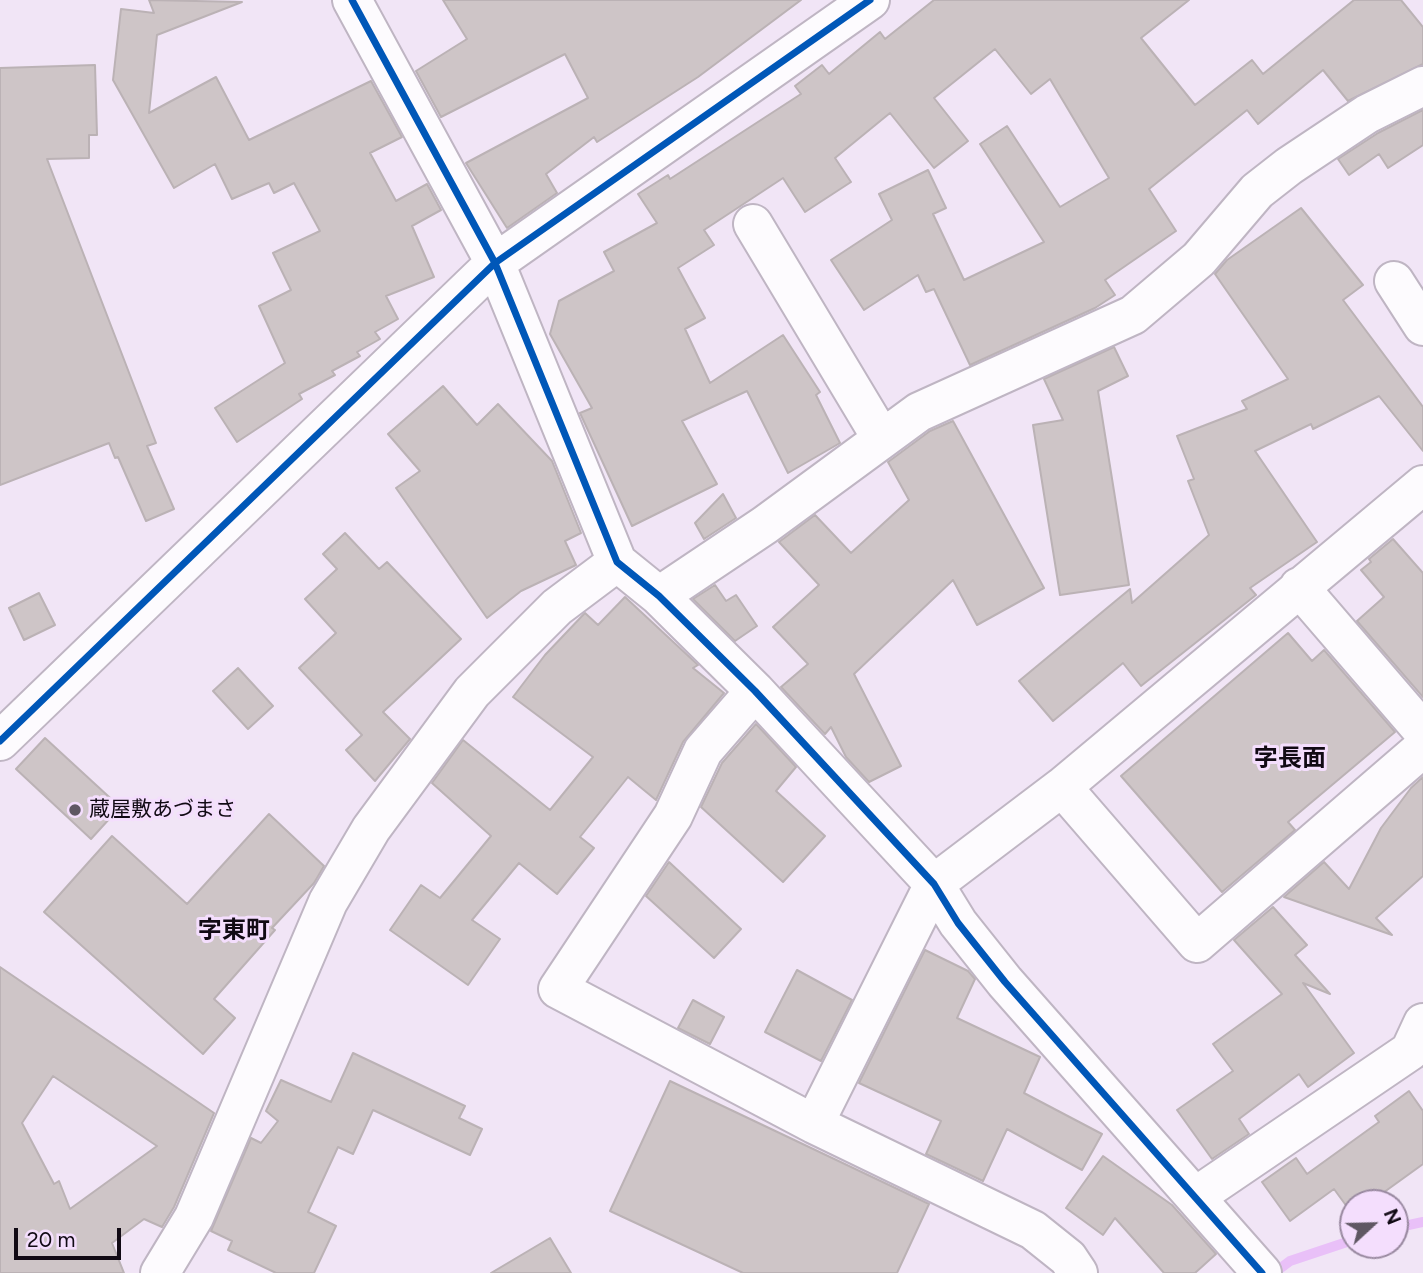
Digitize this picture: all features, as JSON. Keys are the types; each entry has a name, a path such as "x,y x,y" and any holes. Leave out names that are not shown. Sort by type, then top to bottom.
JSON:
{"street":[{"path":"352,0 495,263 617,562 659,596 755,691 934,884 958,923 1005,982 1195,1197 1254,1270"},
{"path":"0,741 495,263 870,0"},
{"path":"659,596 710,564 919,412 1133,315 1199,259 1257,191 1289,166 1367,114 1423,86"},
{"path":"753,224 882,439"},
{"path":"1394,281 1423,326"},
{"path":"814,1124 934,884 1062,787 1423,485"},
{"path":"160,1273 194,1217 328,902 371,829 472,692 557,607 617,562"},
{"path":"1299,587 1423,732"},
{"path":"755,691 704,751 673,816 558,989 814,1124 1033,1230 1068,1258 1078,1273"},
{"path":"1062,787 1197,943 1423,748"},
{"path":"1195,1197 1410,1051 1423,1023"}],"building":[{"path":"149,0 242,2 157,35 149,113 216,77 249,140 371,81 402,137 370,153 396,201 427,184 441,210 412,226 434,277 386,296 398,319 375,332 380,339 357,352 360,356 332,371 335,375 299,394 302,399 237,442 215,408 285,363 259,306 291,290 273,253 320,231 294,183 274,193 269,183 232,199 215,164 174,188 113,80 121,9 154,13"},
{"path":"443,0 801,0 698,77 597,142 594,137 546,174 557,193 507,228 466,163 588,98 565,54 441,117 416,71 467,39"},
{"path":"934,0 1189,0 1141,38 1195,105 1252,60 1263,74 1354,0 1401,0 1423,27 1423,64 1348,101 1323,70 1258,124 1247,110 1149,189 1176,231 1105,280 1115,295 1095,308 970,365 934,289 926,292 918,275 864,310 831,260 892,220 879,194 928,170 946,208 933,214 964,280 1044,242 980,144 1007,126 1060,207 1109,178 1050,79 1031,94 995,49 934,98 968,141 934,168 890,113 835,158 851,182 805,212 783,178 704,230 714,245 678,268 705,318 685,329 710,383 783,335 820,392 816,395 840,443 788,473 747,391 682,421 717,484 632,526 580,413 592,408 550,334 559,301 614,271 604,252 657,223 638,194 668,175 670,179 801,94 795,86 822,65 829,74 880,32 885,39"},
{"path":"95,65 97,135 89,135 89,158 47,159 156,443 147,446 174,509 146,521 118,457 115,458 109,443 0,485 0,68"},
{"path":"1423,110 1423,145 1388,168 1379,154 1349,175 1338,159 1378,133"},
{"path":"1301,208 1363,285 1343,300 1423,407 1423,451 1379,396 1313,429 1311,424 1255,451 1317,542 1250,588 1256,595 1141,686 1123,663 1053,721 1019,681 1130,589 1132,603 1209,535 1188,481 1194,479 1177,436 1247,409 1242,401 1288,379 1215,274 1227,260"},
{"path":"1114,347 1128,376 1098,391 1129,585 1060,595 1033,425 1063,420 1044,379"},
{"path":"443,386 477,425 498,404 552,461 581,533 565,541 576,565 521,591 487,618 396,488 420,471 388,434"},
{"path":"953,421 1044,588 977,625 953,580 854,674 901,766 869,782 846,757 831,727 825,734 781,687 808,664 773,627 819,585 779,542 815,515 851,553 909,500 888,462 930,431"},
{"path":"723,494 736,518 704,539 695,523"},
{"path":"345,533 379,569 387,562 461,639 383,712 410,739 375,781 346,750 362,735 299,668 336,633 305,599 337,569 323,554"},
{"path":"1393,539 1423,573 1423,697 1357,621 1384,597 1361,570 1371,562 1369,559"},
{"path":"715,585 726,601 736,595 757,626 735,641 693,599"},
{"path":"39,593 55,625 24,640 9,608"},
{"path":"625,597 698,665 693,668 724,693 683,742 656,800 628,777 580,837 594,848 557,894 519,863 472,920 500,939 468,985 390,930 421,885 440,898 491,836 432,783 463,740 550,810 593,757 513,697 545,655 585,613 598,625"},
{"path":"1288,633 1312,661 1324,650 1395,732 1288,822 1295,830 1222,892 1121,776"},
{"path":"238,668 273,706 248,729 213,691"},
{"path":"756,724 796,767 776,791 825,836 783,882 701,807 722,763"},
{"path":"45,738 120,807 91,839 16,769"},
{"path":"1423,777 1423,876 1376,918 1392,935 1284,897 1324,862 1349,889 1381,828 1411,788"},
{"path":"269,814 324,866 314,883 272,928 275,930 214,999 235,1018 203,1054 44,912 112,836 187,904"},
{"path":"669,862 741,929 714,958 646,896"},
{"path":"1273,907 1307,945 1295,955 1330,994 1303,983 1354,1053 1308,1087 1299,1074 1239,1119 1249,1134 1212,1159 1177,1110 1233,1071 1213,1044 1282,994 1234,940"},
{"path":"925,950 968,971 975,979 957,1018 1040,1057 1024,1093 1102,1134 1082,1170 1007,1129 983,1181 926,1154 941,1121 859,1083"},
{"path":"0,967 214,1113 174,1207 162,1227 144,1219 112,1243 124,1273 0,1273","holes":["53,1076 157,1146 70,1209 59,1181 54,1184 22,1123"]},
{"path":"797,970 852,1000 821,1061 765,1032"},
{"path":"693,1000 724,1017 710,1044 678,1028"},
{"path":"353,1053 465,1106 459,1118 482,1129 470,1155 373,1110 353,1154 338,1147 308,1212 336,1226 314,1273 276,1273 228,1250 232,1241 211,1231 251,1138 261,1143 278,1121 266,1111 281,1080 331,1102"},
{"path":"670,1081 929,1204 897,1273 743,1273 610,1211"},
{"path":"1409,1091 1423,1111 1423,1164 1388,1189 1339,1189 1339,1196 1334,1189 1290,1221 1262,1182 1296,1158 1307,1174 1379,1122 1375,1116"},
{"path":"1103,1156 1172,1205 1216,1254 1195,1273 1164,1273 1115,1218 1103,1235 1066,1208"},
{"path":"550,1238 571,1273 491,1273"}],"waterway":[{"path":"1409,1225 1423,1222"},
{"path":"1274,1273 1290,1261 1339,1245"}],"cycle path":[{"path":"352,0 495,263 617,562 659,596 755,691 934,884 958,923 1005,982 1262,1273"},
{"path":"0,741 495,263 870,0"}],"place":[{"name":"蔵屋敷あづまさ","path":"75,810"}],"district":[{"name":"字長面","path":"1290,759"},
{"name":"字東町","path":"234,931"}]}
